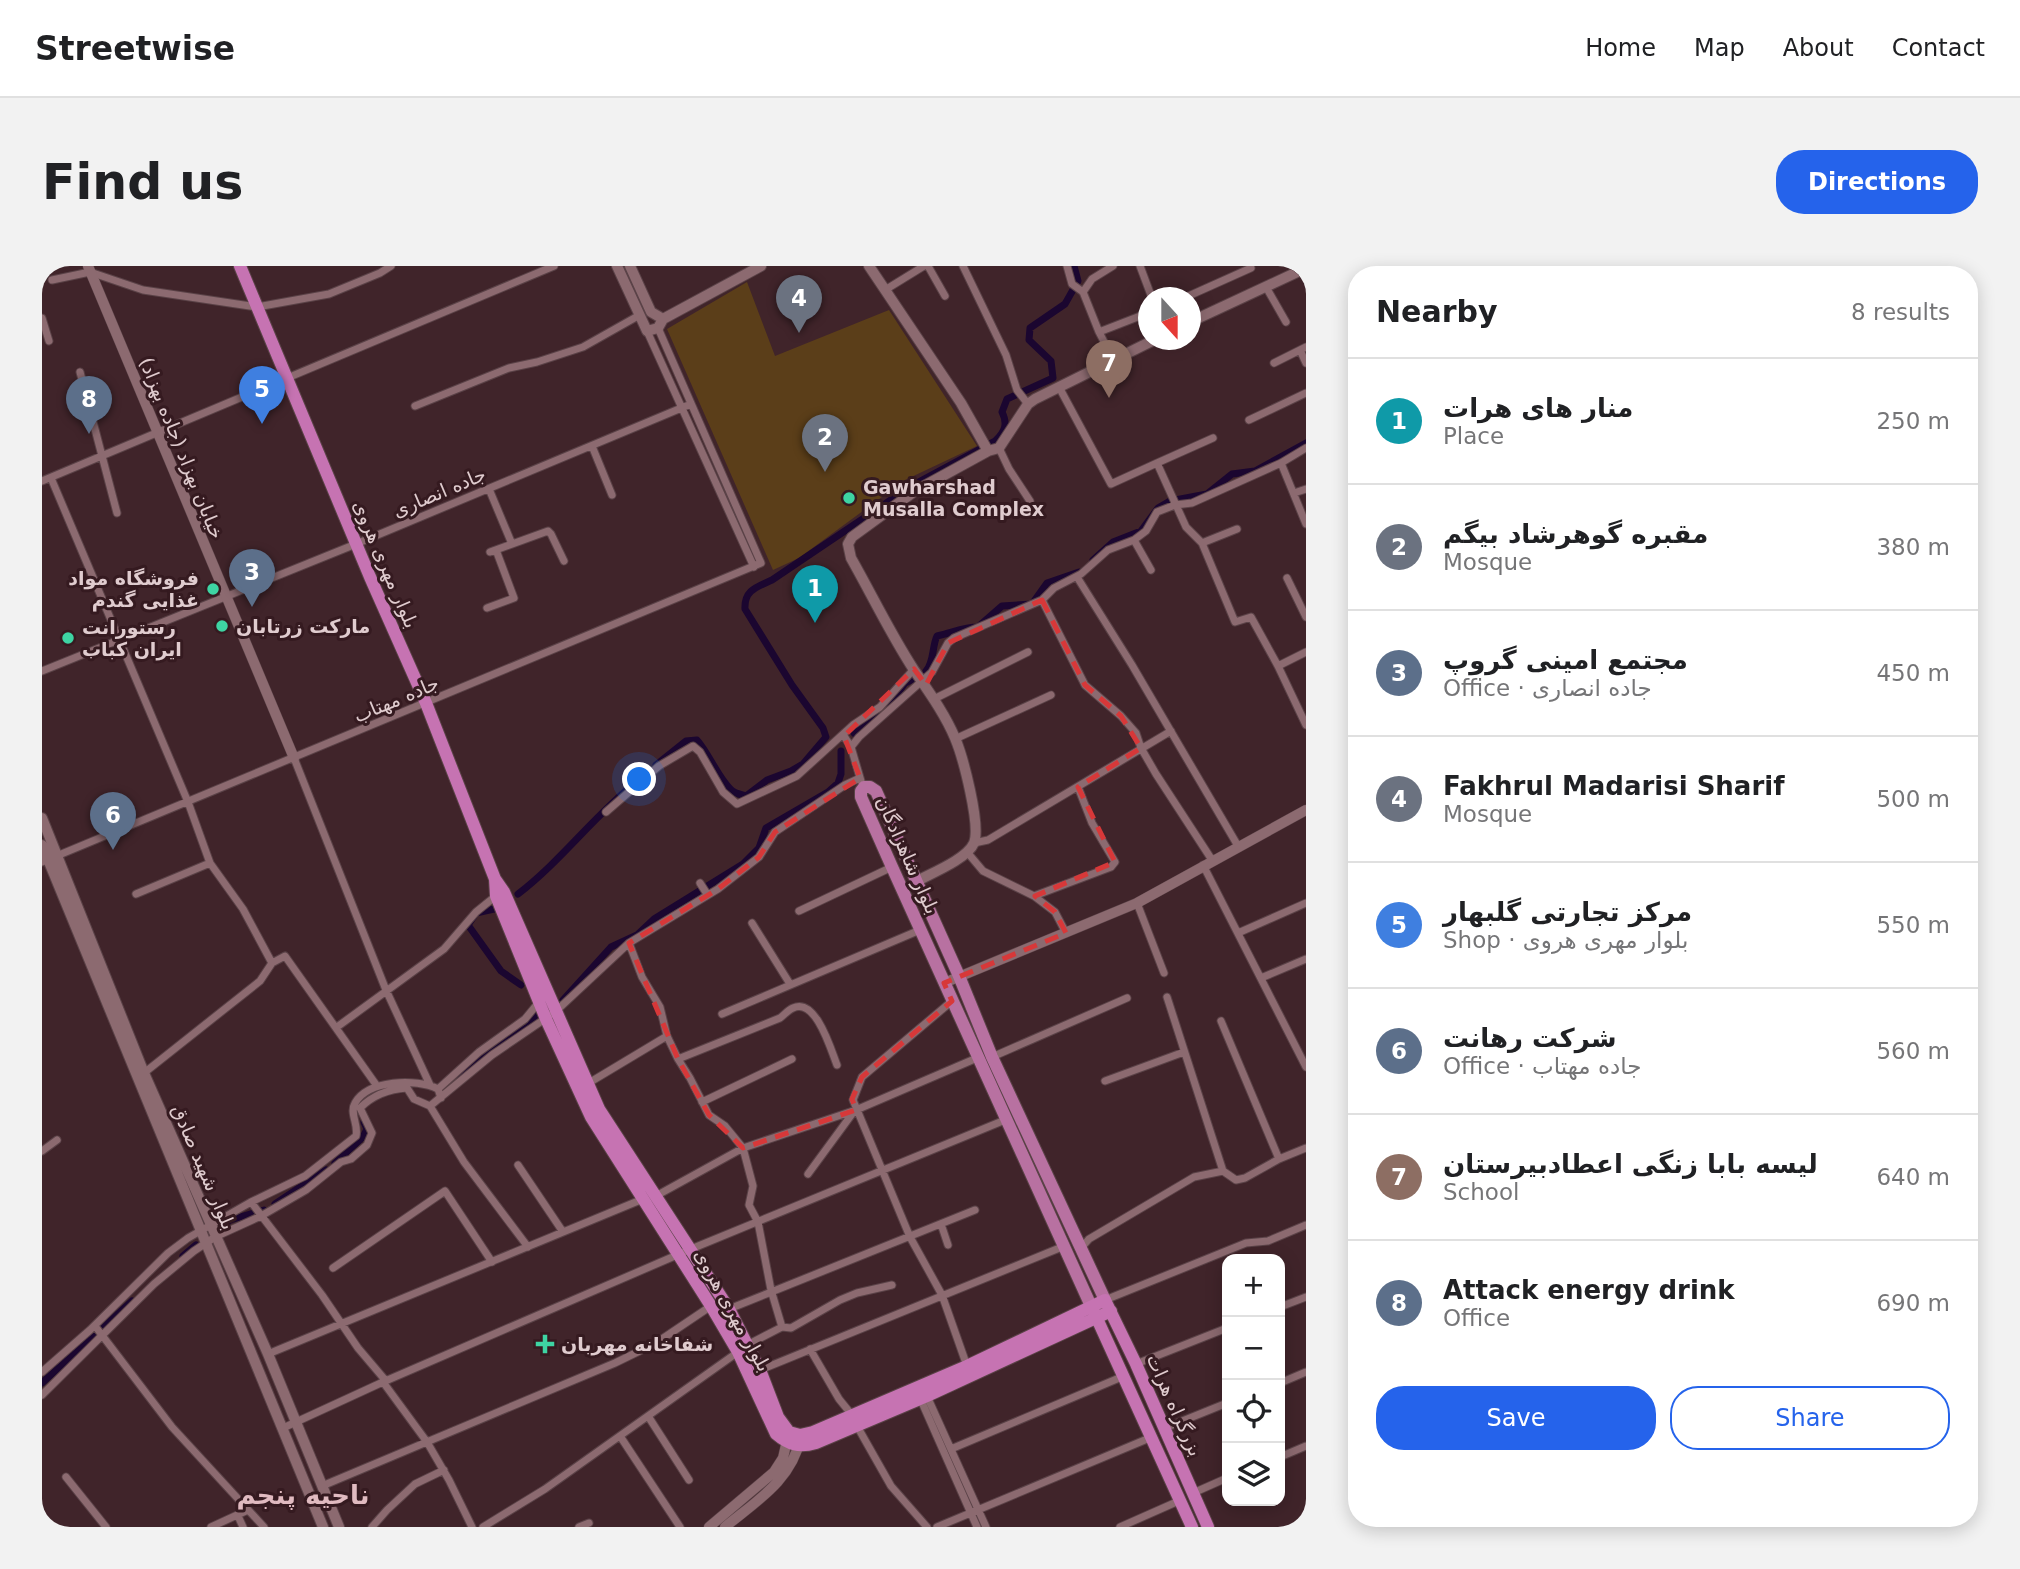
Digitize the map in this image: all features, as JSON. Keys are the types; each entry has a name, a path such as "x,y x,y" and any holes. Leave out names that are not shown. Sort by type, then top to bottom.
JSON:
{"highway":[{"name":"بلوار مهری هروی","path":"240,266 356,544 426,703 495,879 539,1001 551,1016 649,1198"},
{"name":"بلوار مهری هروی","path":"500,894 591,1117 685,1252 729,1309 776,1434 794,1439"},
{"name":"بلوار مهری هروی","path":"685,1252 711,1306 760,1370 778,1417 794,1439"},
{"path":"921,1392 967,1366 1108,1306"},
{"name":"بزرگراه هرات","path":"1108,1306 1208,1527"},
{"path":"794,1439 855,1420 921,1392 1093,1311"},
{"name":"بزرگراه هرات","path":"1093,1311 1192,1527"}],"main road":[{"path":"617,266 638,316 656,326"},
{"path":"630,266 656,326"},
{"path":"656,326 761,266"},
{"path":"869,266 991,447"},
{"path":"1201,318 1266,287 1292,270 1306,268"},
{"path":"917,881 956,861 971,847 975,826 973,804 956,739 851,558 848,544 852,537 915,491 991,447 1026,400 1059,387 1138,347"},
{"name":"بلوار شاهزادگان","path":"1093,1311 861,797 862,783 876,791 959,976 992,1057 1108,1306"},
{"name":"بلوار شهید صادق","path":"42,818 50,859 205,1227 268,1354 339,1527"},
{"name":"بلوار شهید صادق","path":"42,845 144,1073 205,1227"},
{"name":"بلوار شهید صادق","path":"211,1240 323,1527"}],"street":[{"path":"51,280 89,269 143,290 257,307 329,294 391,266"},
{"path":"42,481 554,266"},
{"path":"885,290 926,266 945,296"},
{"path":"963,266 1006,355 1017,390 1026,400"},
{"path":"1067,266 1072,284 1083,292 1113,359"},
{"path":"1083,292 1092,279 1113,266"},
{"path":"1140,266 1148,287"},
{"path":"1201,290 1251,268"},
{"name":"خیابان بهزاد (جاده بهزاد)","path":"89,269 294,758"},
{"path":"1266,287 1286,322"},
{"path":"415,406 509,368 583,347 638,316"},
{"path":"1099,332 1138,317"},
{"path":"42,318 49,341"},
{"path":"656,326 758,565"},
{"path":"656,326 682,408 758,565"},
{"path":"1274,363 1303,349 1306,363"},
{"path":"80,372 117,513"},
{"path":"1059,387 1111,484 1213,438"},
{"path":"1249,419 1306,393"},
{"name":"جاده انصاری","path":"42,671 225,598 691,404"},
{"path":"592,446 612,495"},
{"path":"991,447 1030,501"},
{"path":"851,747 932,673 948,643 954,638 1042,600 1054,588 1077,577 1108,550 1134,540 1146,531 1157,512 1175,505 1192,503 1281,463 1306,447"},
{"path":"1157,463 1186,527 1202,543 1235,622 1251,617 1306,725"},
{"path":"1281,463 1306,524"},
{"path":"51,478 188,802 210,863 243,909 272,963"},
{"path":"489,489 512,544"},
{"path":"1294,493 1306,489"},
{"path":"1202,543 1237,529"},
{"path":"487,608 514,597 493,551 548,531 564,561"},
{"path":"1134,540 1151,570"},
{"name":"جاده مهتاب","path":"50,859 758,565"},
{"path":"1077,577 1238,846"},
{"path":"1287,578 1306,617"},
{"path":"1042,600 1085,685 1136,733 1141,748 1208,863 1238,933 1306,1067"},
{"path":"934,699 1028,652"},
{"path":"1278,666 1306,652"},
{"path":"606,812 659,766 693,746 700,752 723,792 737,804 797,776 853,725 880,707 914,669"},
{"path":"956,739 1051,695"},
{"path":"1066,933 1055,912 1034,896 984,871 971,847 988,840 1171,731"},
{"path":"430,1106 492,1055 551,1016 629,943 718,889 759,856 775,832 845,785 862,783 851,747 844,736"},
{"path":"294,758 386,990 442,1098"},
{"path":"1034,896 1111,867 1115,862 1092,822 1079,787"},
{"path":"944,983 1137,903 1306,810"},
{"path":"136,894 210,863"},
{"path":"799,911 892,867"},
{"path":"700,883 707,894"},
{"path":"337,1027 444,949 476,912 500,894"},
{"path":"1137,903 1164,973"},
{"path":"1238,933 1306,903"},
{"path":"752,923 790,984"},
{"path":"722,1014 920,930"},
{"path":"629,943 642,977 660,1007 667,1036 709,1115 725,1126 743,1148 753,1186 749,1205 758,1222 771,1290 782,1327"},
{"path":"144,1073 260,981 272,963 285,956 377,1086"},
{"path":"1261,978 1306,959"},
{"path":"1167,997 1223,1171 1236,1180 1245,1178 1306,1148"},
{"path":"992,1057 1127,998"},
{"path":"44,1368 99,1331 211,1240 305,1176 356,1136 358,1128 353,1111 355,1102 377,1086 401,1082 434,1087 525,1019 539,1001"},
{"path":"952,1001 862,1077 853,1100 910,1237 942,1295 967,1366"},
{"path":"678,1059 780,1018 793,1008 799,1007 814,1014 837,1065"},
{"path":"1221,1021 1279,1159"},
{"path":"587,1084 667,1036"},
{"path":"1105,1081 1185,1052"},
{"path":"268,1354 649,1198 743,1148 856,1110 977,1058"},
{"path":"702,1102 792,1059"},
{"path":"42,1395 168,1253 205,1227 306,1190 341,1162 351,1159 367,1145 372,1133 360,1108 369,1099 393,1089 407,1088 414,1098 430,1106 464,1162 528,1247"},
{"path":"808,1174 856,1110"},
{"path":"283,1428 384,1381 685,1252 1005,1120"},
{"path":"42,1151 57,1140"},
{"path":"518,1165 563,1232"},
{"path":"1082,1247 1089,1239 1194,1177 1223,1171"},
{"path":"333,1268 444,1191 492,1262"},
{"path":"257,1210 426,1442 444,1470 472,1527"},
{"path":"729,1309 975,1210"},
{"path":"941,1224 948,1245"},
{"path":"1108,1306 1246,1243 1268,1241 1306,1225"},
{"path":"760,1370 1062,1247"},
{"path":"483,1527 545,1489 742,1349 782,1327 791,1328 828,1306 857,1293 892,1285"},
{"path":"1285,1305 1306,1297"},
{"path":"322,1486 625,1358 656,1343 711,1306"},
{"path":"1136,1364 1222,1330"},
{"path":"99,1331 172,1427 264,1527"},
{"path":"810,1349 839,1399 855,1420 891,1486 927,1527"},
{"path":"1285,1380 1306,1372"},
{"path":"951,1449 1124,1376"},
{"path":"921,1392 951,1449 975,1512 977,1527"},
{"path":"921,1392 975,1512 986,1527"},
{"path":"1165,1428 1222,1405"},
{"path":"648,1416 689,1480"},
{"path":"620,1436 680,1527"},
{"path":"937,1527 1152,1437"},
{"path":"709,1527 774,1472 794,1439"},
{"path":"725,1527 783,1478 793,1462 794,1439"},
{"path":"1285,1455 1306,1446"},
{"path":"372,1527 415,1484 444,1470"},
{"path":"66,1477 106,1527"},
{"path":"1193,1493 1222,1480"},
{"path":"1120,1527 1181,1500"},
{"path":"211,1527 248,1510"},
{"path":"238,1516 243,1527"},
{"path":"579,1527 589,1523"}],"highlighted area":[{"path":"1042,600 1085,685 1121,716 1141,748 1078,787 1115,862 1035,896 1055,912 1066,933 944,983 952,1001 862,1077 852,1099 856,1110 743,1148 709,1115 678,1059 629,943 718,889 759,857 775,832 860,778 844,736 914,669 926,685 948,643"}],"shaded area":[{"path":"747,282 775,356 889,310 977,446 905,480 799,558 773,570 667,329"}],"waterway":[{"path":"656,765 686,741 697,740 729,788 746,796 767,780 803,764 826,737 823,728 792,685 745,609 749,593 913,485 998,438 1004,428 1002,412 1007,399 1053,378 1051,361 1029,340 1030,328 1065,304 1078,281 1074,266"},
{"path":"1093,560 1113,542 1141,531 1158,508 1170,501 1207,494 1232,474 1255,471 1306,443"},
{"path":"926,671 937,636 978,627 1002,606 1032,604 1047,583 1079,572"},
{"path":"854,733 888,707 905,683 913,679"},
{"path":"563,1000 611,947 637,935 654,919 743,864 759,848 766,828 828,792 838,783 841,774 841,751"},
{"path":"518,894 636,782"},
{"path":"494,909 476,913 468,925 501,971 521,985"},
{"path":"528,1027 537,1014"},
{"path":"449,1088 485,1053 528,1027"},
{"path":"358,1108 366,1096 381,1091"},
{"path":"335,1163 363,1137 367,1129 364,1122"},
{"path":"275,1204 326,1170"},
{"path":"224,1224 264,1210"},
{"path":"183,1256 196,1245"},
{"path":"42,1383 132,1301"}],"place":[{"name":"Fakhrul Madarisi Sharif","path":"799,333"},
{"name":"لیسه بابا زنگی اعطادبیرستان","path":"1109,398"},
{"name":"مرکز تجارتی گلبهار","path":"262,424"},
{"name":"Attack energy drink","path":"89,434"},
{"name":"مقبره گوهرشاد بیگم","path":"825,472"},
{"name":"Gawharshad Musalla Complex","path":"849,498"},
{"name":"فروشگاه مواد غذایی گندم","path":"213,589"},
{"name":"مجتمع امینی گروپ","path":"252,607"},
{"name":"منار های هرات","path":"815,623"},
{"name":"مارکت زرتابان","path":"222,626"},
{"name":"رستورانت ایران کباب","path":"68,638"},
{"name":"شرکت رهانت","path":"113,850"},
{"name":"شفاخانه مهربان","path":"545,1344"}],"district":[{"name":"ناحیه پنجم","path":"303,1495"}]}
